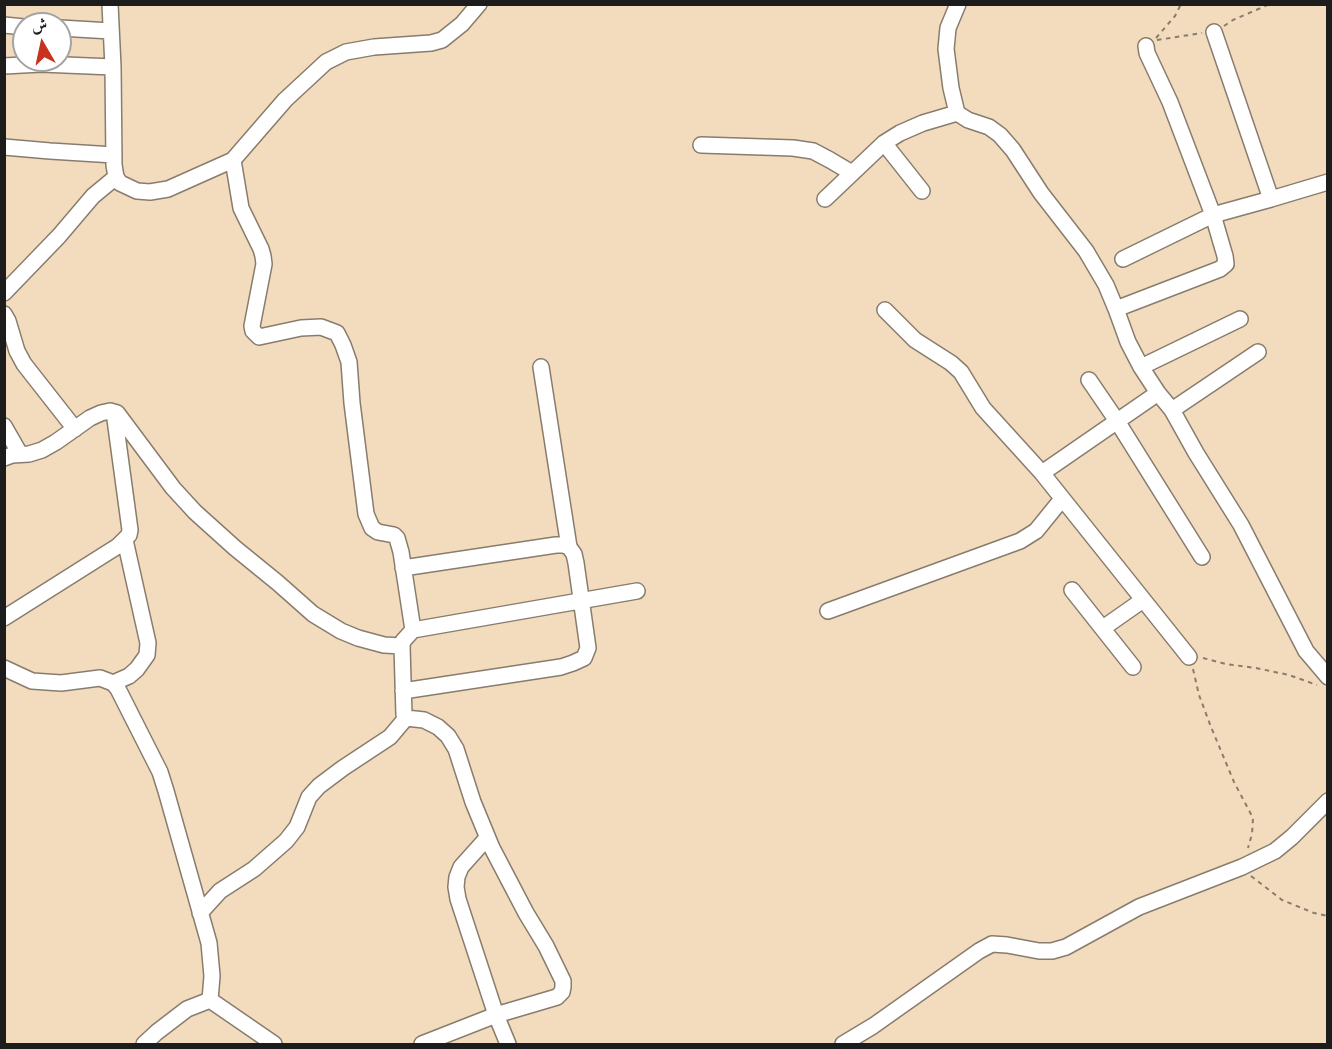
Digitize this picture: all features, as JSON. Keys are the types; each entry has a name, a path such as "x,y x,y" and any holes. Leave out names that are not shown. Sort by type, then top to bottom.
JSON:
{"street":[{"path":"110,4 116,177 120,183 137,191 150,192 168,189 233,160 285,100 326,62 346,52 441,40 462,24 479,4"},
{"path":"958,4 948,28 946,49 957,113 968,120 989,127 1000,135 1086,251 1106,285 1128,342 1141,367 1172,410 1241,525 1323,681"},
{"path":"72,29 111,31"},
{"path":"1214,32 1271,200"},
{"path":"1116,309 1220,269 1226,264 1213,215 1170,102 1147,53 1150,43"},
{"path":"4,66 41,64 113,67"},
{"path":"825,199 884,143 923,123 957,113"},
{"path":"884,143 922,192"},
{"path":"701,145 793,148 813,151 831,159 852,173"},
{"path":"4,147 114,155"},
{"path":"233,160 241,208 261,249 264,264 252,326 253,332 259,337 301,328 321,327 337,333 349,362 366,514 372,528 397,538 413,630"},
{"path":"4,293 59,236 93,196 116,177"},
{"path":"1123,259 1213,215 1328,182"},
{"path":"885,310 915,340 961,372 983,408 1042,473 1189,657"},
{"path":"4,314 10,327 9,344 75,429"},
{"path":"1141,367 1239,319"},
{"path":"1172,410 1258,352"},
{"path":"540,366 568,547"},
{"path":"1089,380 1202,557"},
{"path":"1042,473 1158,393"},
{"path":"4,618 125,540 129,535 114,412"},
{"path":"4,458 35,453 90,418 102,413 114,412 121,416 167,479 195,512 313,614 341,631 358,638 384,645 402,646"},
{"path":"4,426 20,454"},
{"path":"828,611 1020,541 1036,531 1062,499"},
{"path":"113,683 129,676 147,655 148,643 125,540"},
{"path":"403,568 556,545 568,547 574,554 588,648 584,658 561,667 403,691"},
{"path":"1072,590 1133,667"},
{"path":"406,718 402,646 403,641 413,630 637,591"},
{"path":"1103,628 1143,600"},
{"path":"4,668 32,681 61,683 100,678 113,683 128,707 160,772 209,944 212,976 210,1000"},
{"path":"200,913 220,891 254,869 286,841 297,827 309,797 319,786 390,737 406,718"},
{"path":"406,718 424,720 438,727 452,742 487,838 563,981 562,992 557,997 496,1015 422,1044"},
{"path":"843,1044 873,1026 978,951 992,944 1039,951 1052,951 1066,947 1139,907 1242,867 1275,851 1328,801"},
{"path":"487,838 461,867 456,887 496,1015 508,1044"},
{"path":"144,1044 187,1009 210,1000"},
{"path":"210,1000 274,1044"}],"path":[{"path":"1150,43 1175,16 1181,4"},
{"path":"1323,681 1189,657 1210,727 1253,818 1252,834 1242,867 1282,900 1328,916"}]}
